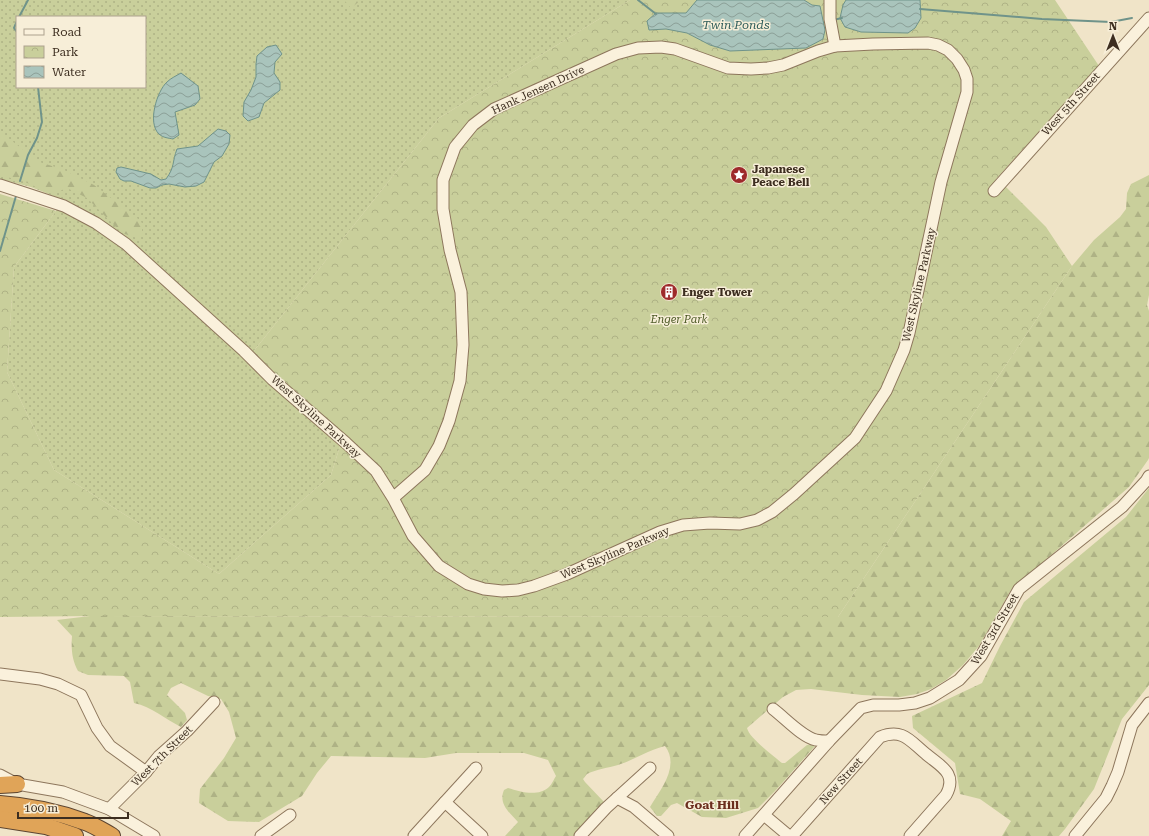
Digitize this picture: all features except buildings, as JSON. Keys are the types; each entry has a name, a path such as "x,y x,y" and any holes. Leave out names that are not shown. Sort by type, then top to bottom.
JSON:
{"highway":[{"path":"0,785 16,784"},
{"path":"0,804 48,811 83,829 112,836"},
{"path":"0,819 46,826 75,836"}],"street":[{"path":"830,0 829,12 835,46"},
{"name":"West 5th Street","path":"994,191 1149,18"},
{"name":"West Skyline Parkway","path":"0,185 64,206 96,223 126,244 244,351 272,379 376,471 393,498 413,536 439,566 468,584 490,590 518,590 567,574 660,532 683,525 710,523 740,524 757,520 772,512 794,494 855,438 886,391 904,350 909,333 942,182 952,141 965,102 967,79 958,59 948,50 938,45 928,43 835,46"},
{"name":"Hank Jensen Drive","path":"393,498 426,470 439,446 449,421 460,381 463,345 461,292 450,250 443,209 443,180 455,147 473,126 494,109 616,54 638,48 661,46 675,49 728,68 751,69 783,65 835,46"},
{"name":"West 3rd Street","path":"745,836 829,741 861,708 872,705 899,705 915,703 930,698 959,680 981,656 1019,590 1122,507 1149,476"},
{"path":"0,674 40,679 58,684 82,694 97,728 110,746 146,772"},
{"name":"West 7th Street","path":"109,809 146,772 159,756 187,731 214,702"},
{"path":"1075,836 1106,798 1118,772 1132,725 1149,703"},
{"path":"773,709 810,738 829,741"},
{"name":"New Street","path":"792,836 880,737 893,734 903,735 909,738 925,754 946,770 950,781 950,788 946,795 910,836"},
{"path":"414,836 476,768"},
{"path":"580,836 617,798 650,768"},
{"path":"0,775 16,784 63,792 109,809 154,836"},
{"path":"617,798 637,809 668,836"},
{"path":"445,802 482,836"},
{"path":"261,836 290,815"},
{"path":"764,816 789,836"}],"green space":[{"path":"0,0 630,0 439,118 253,352 246,363 340,446 331,475 219,574 54,470 7,372 14,267 56,211 61,199 31,187 0,179"},
{"path":"344,0 361,0 351,8"},
{"name":"Enger Park","path":"630,0 1055,0 1099,66 996,179 1046,227 1072,266 838,617 0,617 0,194 56,211 14,267 7,372 54,470 219,574 331,475 340,446 246,363 253,352 439,118"},
{"path":"0,135 12,141 39,162 62,169 94,185 137,218 142,223 142,231 137,238 122,233 87,198 67,188 52,194 25,182 0,175"},
{"path":"1149,175 1149,295 1147,305 1149,311 1148,460 1129,487 1011,590 979,646 963,665 946,680 931,689 917,694 900,697 862,695 811,689 796,690 783,697 747,728 757,742 782,763 785,763 807,745 813,744 815,746 758,808 726,818 702,817 677,803 671,805 661,816 657,816 650,807 664,785 670,769 671,761 665,746 624,763 587,774 583,779 604,802 574,836 505,836 518,822 508,812 504,804 504,790 508,788 529,793 540,792 549,787 556,776 548,760 524,753 456,753 425,758 331,756 317,773 302,796 259,822 228,821 199,803 200,789 224,758 236,738 229,712 221,699 208,696 181,683 171,688 167,695 185,713 187,720 181,727 153,710 134,703 130,682 124,676 88,675 78,671 74,663 72,654 72,636 57,620 90,616 838,617 1072,266 1094,240 1120,217 1126,209 1127,193 1131,184"},
{"path":"1149,488 1149,685 1122,719 1094,789 1059,836 1002,836 1011,821 980,799 960,794 955,763 913,728 912,716 982,683 1024,602 1126,517"}],"water":[{"name":"Twin Ponds","path":"697,0 804,0 812,5 820,6 825,30 823,39 806,48 730,51 710,45 687,33 666,29 649,30 647,21 656,13 686,13"},
{"path":"846,0 920,0 921,18 915,28 908,33 861,32 845,27 840,18 843,5"},
{"path":"276,45 282,54 275,62 274,73 280,82 280,90 264,103 259,117 248,121 243,116 244,102 256,77 257,56 267,47"},
{"path":"181,73 198,86 200,99 195,105 175,112 179,135 173,139 164,137 155,129 154,115 157,100 163,86 170,79"},
{"path":"218,129 226,131 230,135 229,144 222,156 214,162 204,182 196,186 185,187 169,184 156,188 150,188 131,181 124,181 120,179 116,172 117,168 121,167 151,174 161,180 166,179 172,168 177,149 198,146"}],"waterway":[{"path":"20,16 28,0"},
{"path":"638,0 656,14"},
{"path":"920,9 1042,19 1111,22 1132,18"},
{"path":"833,20 842,18"},
{"path":"16,23 14,28 16,31"},
{"path":"20,181 28,155 37,138 42,122 38,88"},
{"path":"0,251 16,196"}],"place":[{"name":"Japanese Peace Bell","path":"739,175"},
{"name":"Enger Tower","path":"669,292"}],"district":[{"name":"Goat Hill","path":"712,805"}]}
